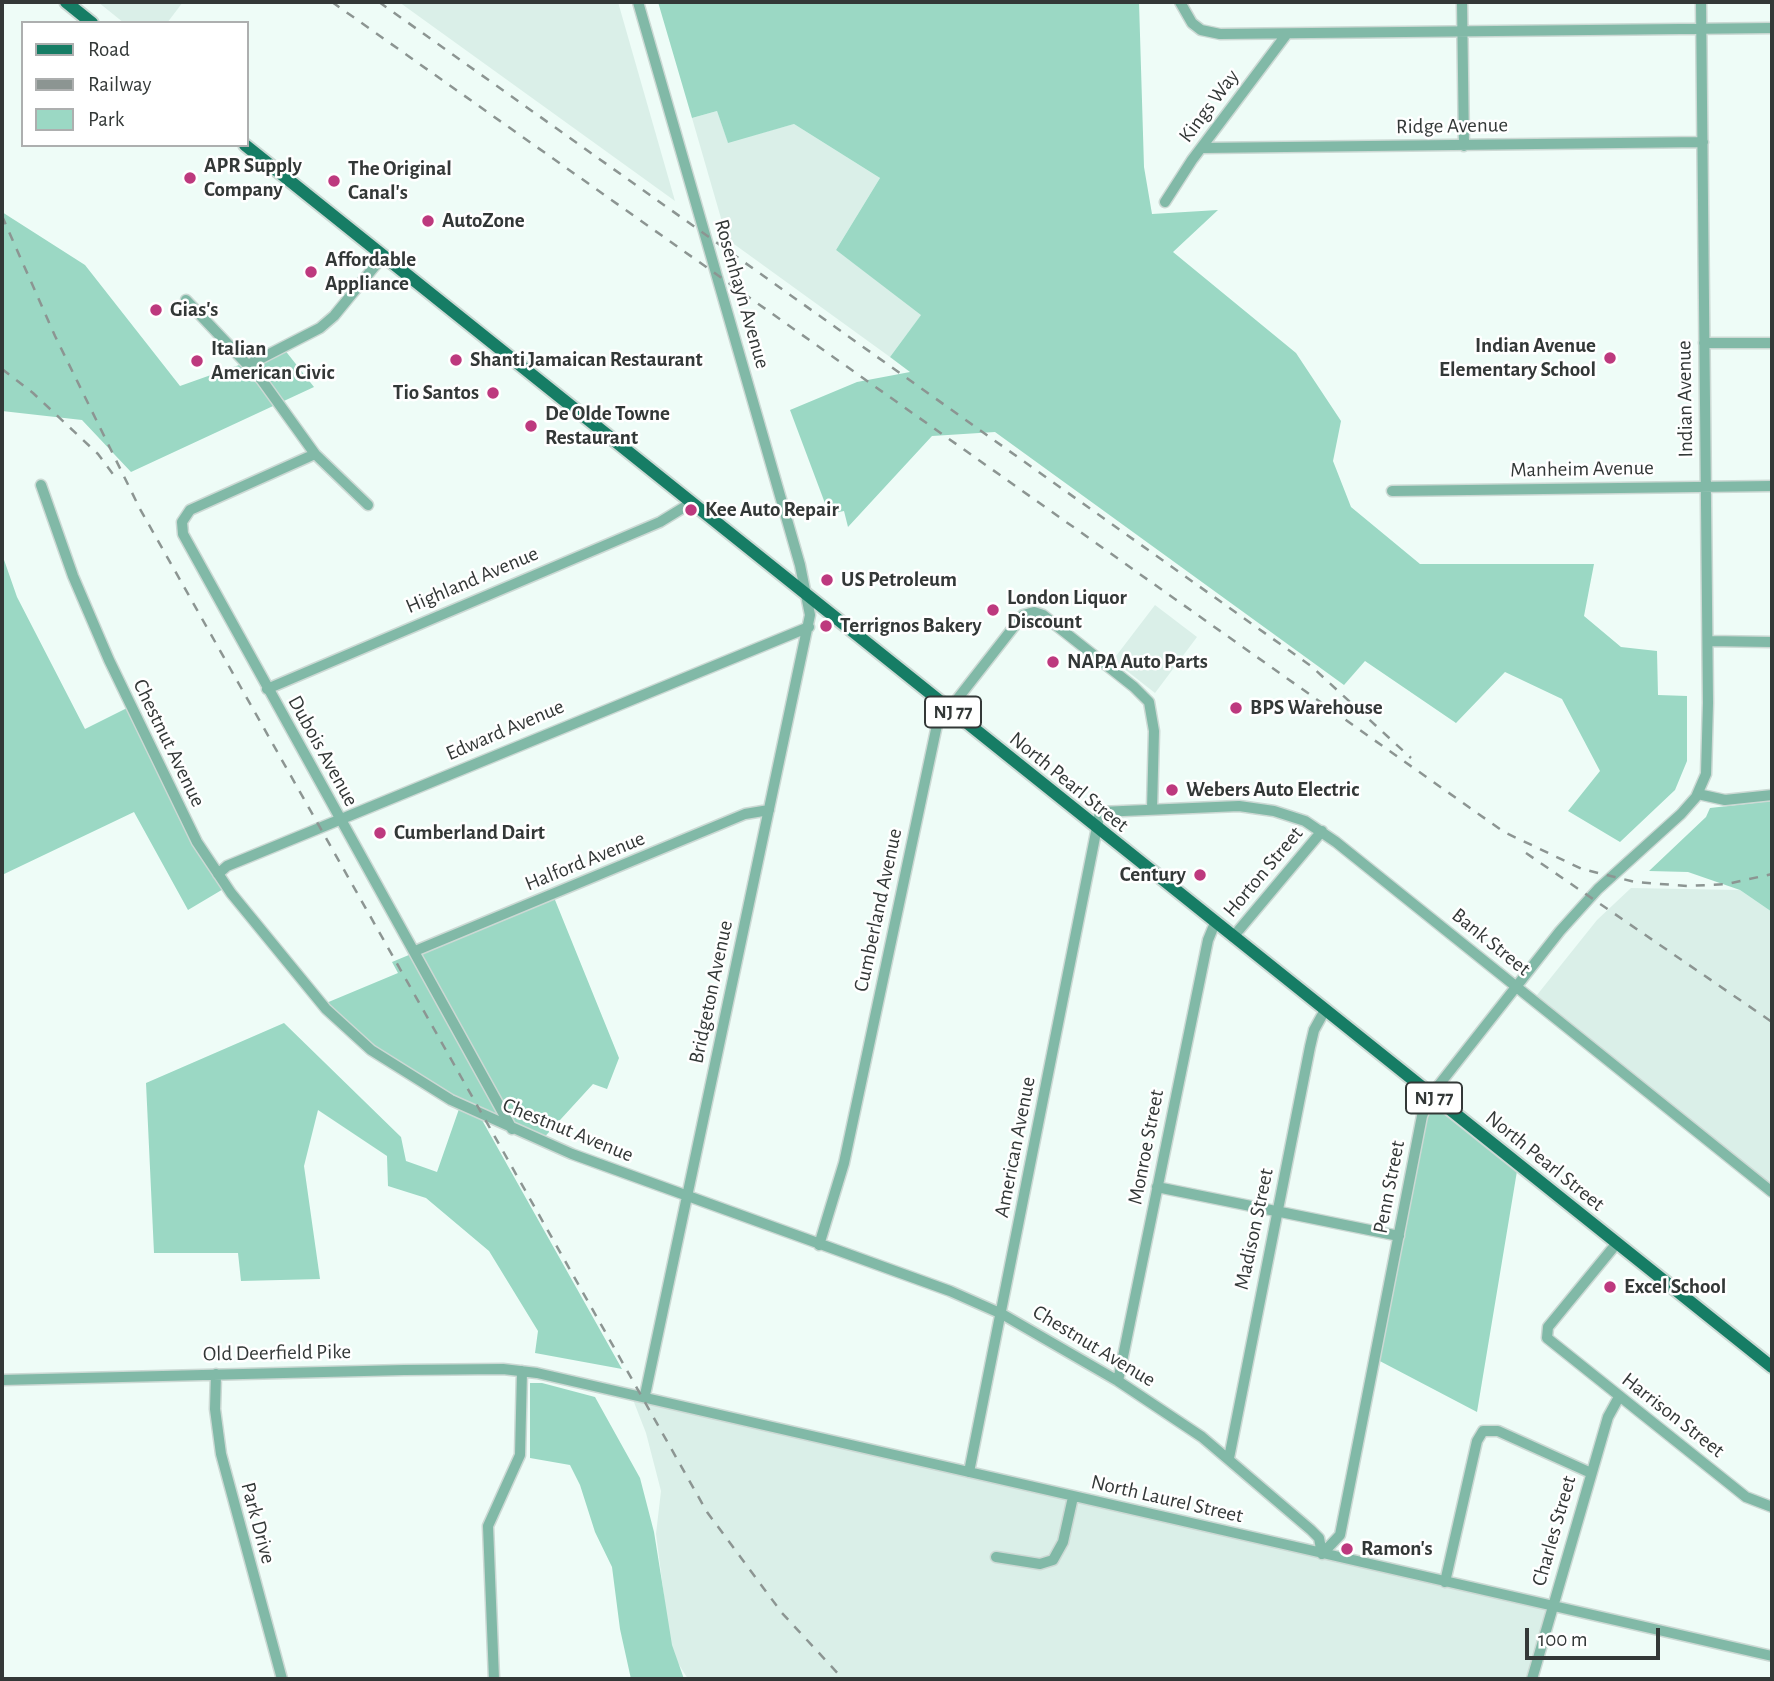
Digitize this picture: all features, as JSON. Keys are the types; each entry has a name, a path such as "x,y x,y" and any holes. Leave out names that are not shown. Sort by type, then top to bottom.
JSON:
{"main road":[{"path":"66,2 90,21"},
{"name":"North Pearl Street","path":"247,147 1772,1367"}],"street":[{"name":"Rosenhayn Avenue","path":"638,2 808,596"},
{"path":"1180,2 1185,15 1201,30 1220,34 1772,28"},
{"path":"1462,2 1464,146"},
{"name":"Indian Avenue","path":"1698,794 1708,763 1701,2"},
{"name":"Kings Way","path":"1165,202 1286,34"},
{"name":"Ridge Avenue","path":"1202,148 1703,142"},
{"path":"248,365 320,328 334,316 383,256"},
{"path":"186,300 279,401 315,454 368,505"},
{"path":"1704,343 1772,343"},
{"name":"Dubois Avenue","path":"315,454 190,510 182,522 183,534 512,1129"},
{"name":"Chestnut Avenue","path":"41,485 73,576 174,800 218,874 326,1009 372,1051 440,1094 512,1129 819,1245 950,1291 1002,1314 1118,1381 1229,1458 1319,1538 1322,1553"},
{"name":"Manheim Avenue","path":"1391,491 1772,486"},
{"name":"Highland Avenue","path":"267,689 660,522 691,503"},
{"name":"Bridgeton Avenue","path":"645,1395 809,626 808,596"},
{"name":"Cumberland Avenue","path":"819,1245 844,1163 937,725 1016,621 1028,612 1043,615 1149,702 1154,731 1153,809"},
{"name":"Edward Avenue","path":"218,874 228,866 809,626"},
{"path":"1708,641 1772,642"},
{"path":"1698,794 1726,800 1772,795"},
{"name":"Penn Street","path":"1322,1553 1340,1535 1422,1116 1431,1094 1516,986 1598,889 1681,814 1698,794"},
{"name":"Bank Street","path":"1096,829 1100,813 1200,806 1259,808 1291,815 1321,831 1772,1192"},
{"name":"Halford Avenue","path":"415,951 745,814 769,810"},
{"name":"American Avenue","path":"969,1472 1096,829"},
{"name":"Horton Street","path":"1233,937 1321,831"},
{"name":"Monroe Street","path":"1118,1381 1208,940 1215,923"},
{"name":"Madison Street","path":"1229,1458 1312,1038 1325,1010"},
{"path":"1157,1187 1399,1236"},
{"name":"Harrison Street","path":"1617,1243 1548,1327 1546,1338 1746,1497 1772,1507"},
{"path":"494,1679 488,1526 520,1455 522,1371"},
{"name":"Old Deerfield Pike","path":"2,1380 216,1374 522,1371 554,1375"},
{"name":"Park Drive","path":"216,1374 215,1409 221,1454 282,1679"},
{"name":"North Laurel Street","path":"554,1375 1073,1497 1772,1656"},
{"name":"Charles Street","path":"1532,1679 1608,1417 1619,1397"},
{"path":"1445,1582 1477,1441 1483,1431 1498,1431 1591,1473"},
{"path":"996,1557 1040,1564 1053,1560 1063,1542 1073,1497"}],"shaded area":[{"path":"98,2 183,2 169,21 122,21"},
{"path":"399,2 618,2 675,201"},
{"path":"717,111 728,142 794,124 880,178 836,250 922,314 890,357 727,239 692,118"},
{"path":"1155,605 1197,637 1155,693 1113,660"},
{"path":"1631,888 1740,890 1772,912 1772,1198 1529,1005 1597,920"},
{"path":"630,1392 1552,1607 1532,1679 688,1679 671,1652 656,1534 661,1491 646,1433"}],"green space":[{"path":"658,2 1139,2 1144,167 1152,214 1218,210 1173,252 1296,353 1341,421 1333,461 1351,507 1420,564 1594,564 1584,616 1621,647 1657,651 1658,695 1687,696 1687,761 1675,790 1620,842 1568,811 1600,771 1562,699 1505,672 1456,723 1365,661 1344,685 995,432 932,436 848,527 844,511 829,514 790,410 857,382 910,372 890,357 921,315 836,250 880,178 794,124 728,143 717,111 692,118"},
{"path":"2,212 85,265 180,386 284,349 314,387 131,472 82,420 2,411"},
{"path":"2,554 17,597 85,729 129,707 186,826 225,888 188,910 134,812 2,875"},
{"path":"1772,801 1772,912 1740,890 1688,872 1649,871 1706,817 1710,808"},
{"path":"553,895 619,1058 607,1089 593,1084 539,1143 482,1120 622,1369 535,1353 538,1331 489,1251 426,1198 388,1186 387,1156 318,1110 304,1166 320,1279 241,1281 238,1253 154,1253 146,1083 284,1023 401,1137 406,1161 437,1172 459,1109 319,1006 398,973 392,962"},
{"path":"1431,1095 1518,1165 1477,1412 1374,1358"},
{"path":"530,1383 542,1383 595,1397 640,1478 654,1532 672,1645 684,1679 631,1679 620,1629 612,1567 595,1532 580,1485 570,1465 530,1458"}],"railway":[{"path":"332,2 1504,832 1582,869 1635,882 1688,886 1727,884 1772,874"},
{"path":"379,2 1311,666 1411,758"},
{"path":"2,216 55,336 140,509 707,1512 782,1613 843,1679"},
{"path":"2,369 33,393 98,454 115,477"},
{"path":"1526,853 1772,1022"}],"place":[{"name":"APR Supply Company","path":"190,178"},
{"name":"The Original Canal's","path":"334,181"},
{"name":"AutoZone","path":"428,221"},
{"name":"Affordable Appliance","path":"311,272"},
{"name":"Gias's","path":"156,310"},
{"name":"Indian Avenue Elementary School","path":"1610,358"},
{"name":"Shanti Jamaican Restaurant","path":"456,360"},
{"name":"Italian American Civic","path":"197,361"},
{"name":"Tio Santos","path":"493,393"},
{"name":"De Olde Towne Restaurant","path":"531,426"},
{"name":"Kee Auto Repair","path":"691,510"},
{"name":"US Petroleum","path":"827,580"},
{"name":"London Liquor Discount","path":"993,610"},
{"name":"Terrignos Bakery","path":"826,626"},
{"name":"NAPA Auto Parts","path":"1053,662"},
{"name":"BPS Warehouse","path":"1236,708"},
{"name":"Webers Auto Electric","path":"1172,790"},
{"name":"Cumberland Dairt","path":"380,833"},
{"name":"Century","path":"1200,875"},
{"name":"Excel School","path":"1610,1287"},
{"name":"Ramon's","path":"1347,1549"}]}
